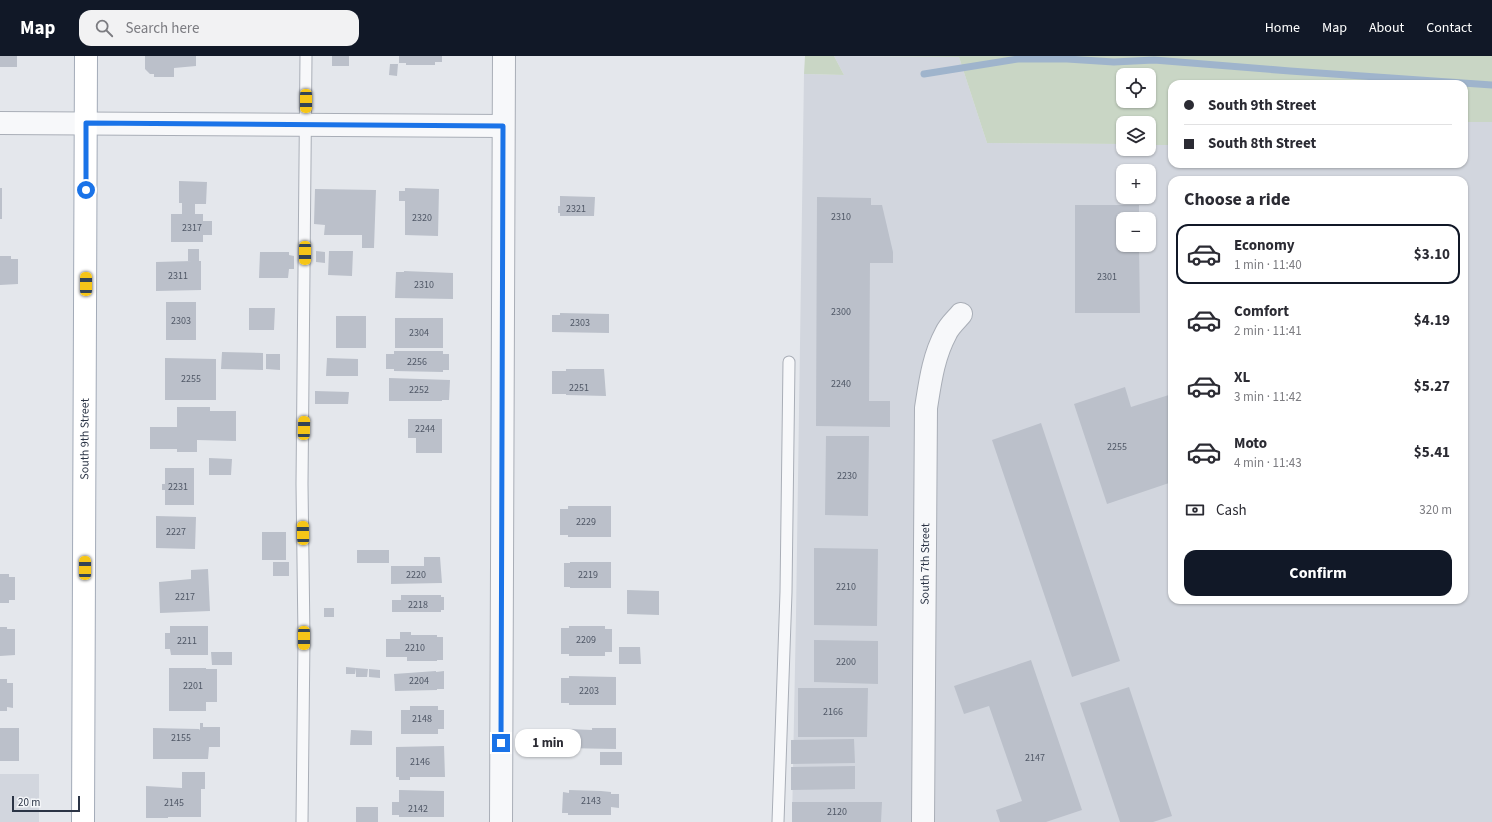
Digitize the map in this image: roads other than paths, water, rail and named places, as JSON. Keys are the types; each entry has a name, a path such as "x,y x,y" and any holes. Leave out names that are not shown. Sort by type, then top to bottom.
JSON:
{"main road":[{"name":"South 9th Street","path":"83,822 86,56"}],"street":[{"path":"501,822 504,56"},
{"path":"0,123 503,126"},
{"name":"South 7th Street","path":"923,822 926,408 930,378 937,352 946,332 961,314"}],"lane":[{"path":"302,822 304,638 302,484 306,56"},
{"path":"778,822 785,615 789,362"}],"waterway":[{"path":"924,74 1018,59 1067,59 1114,62 1154,60 1420,80"},
{"path":"1468,83 1492,85"}]}
